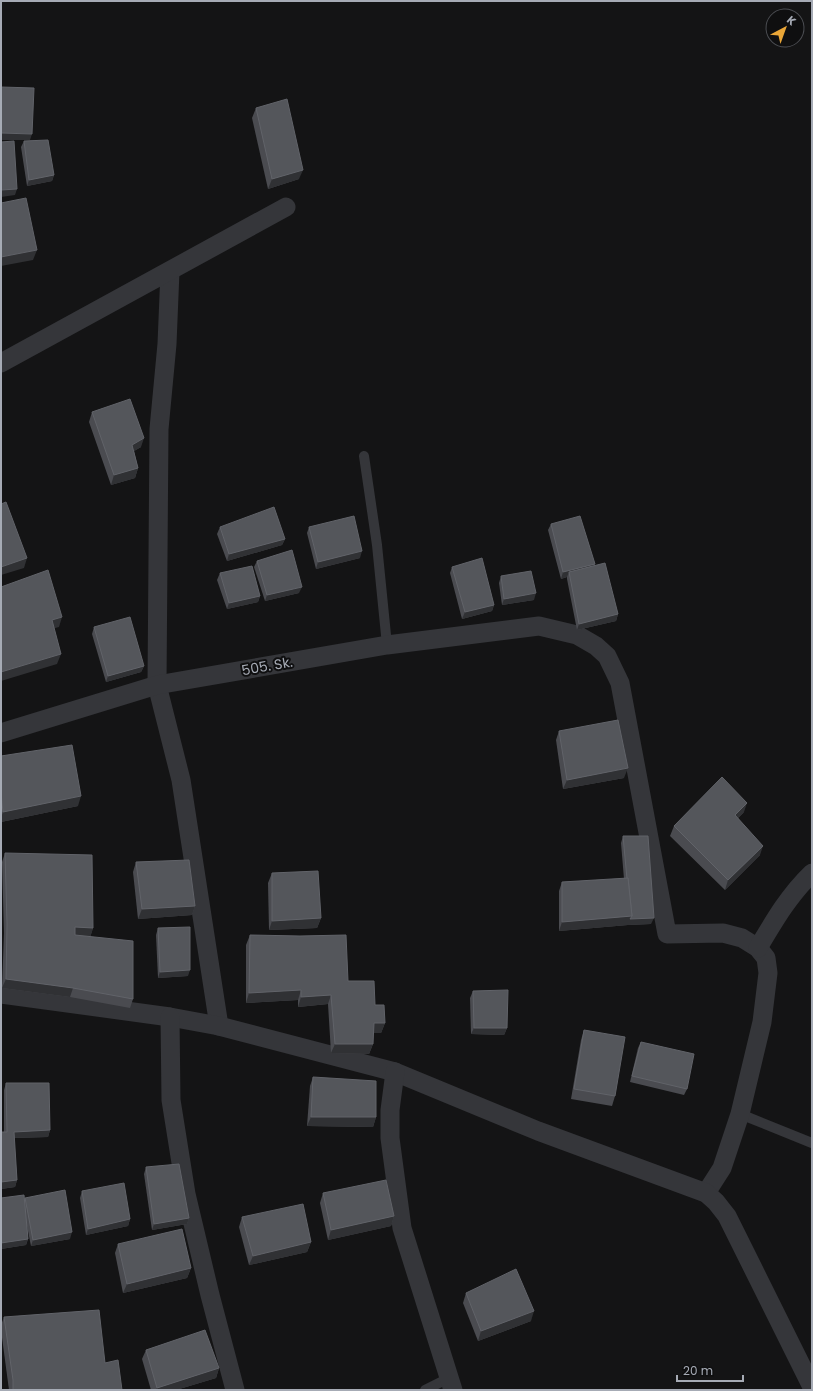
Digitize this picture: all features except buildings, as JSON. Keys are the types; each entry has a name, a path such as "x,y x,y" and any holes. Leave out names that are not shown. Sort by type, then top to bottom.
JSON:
{"street":[{"path":"1,363 286,207"},
{"path":"170,271 167,344 159,429 157,684 182,780 220,1026"},
{"name":"505. Sk.","path":"1,733 157,684 387,645 539,626 577,635 596,646 607,656 620,682 667,934 723,933 742,938 758,948"},
{"path":"706,1193 722,1168 740,1114 762,1022 768,973 766,958 758,948 785,904 812,873"},
{"path":"1,994 160,1017 170,1017 220,1026 395,1072 538,1131 706,1193 716,1202 727,1216 812,1387"},
{"path":"170,1017 171,1100 186,1194 235,1390"},
{"path":"395,1072 390,1110 390,1138 402,1228 451,1384"}],"lane":[{"path":"364,456 377,546 387,645"},
{"path":"740,1114 812,1143"},
{"path":"425,1390 451,1384"}]}
